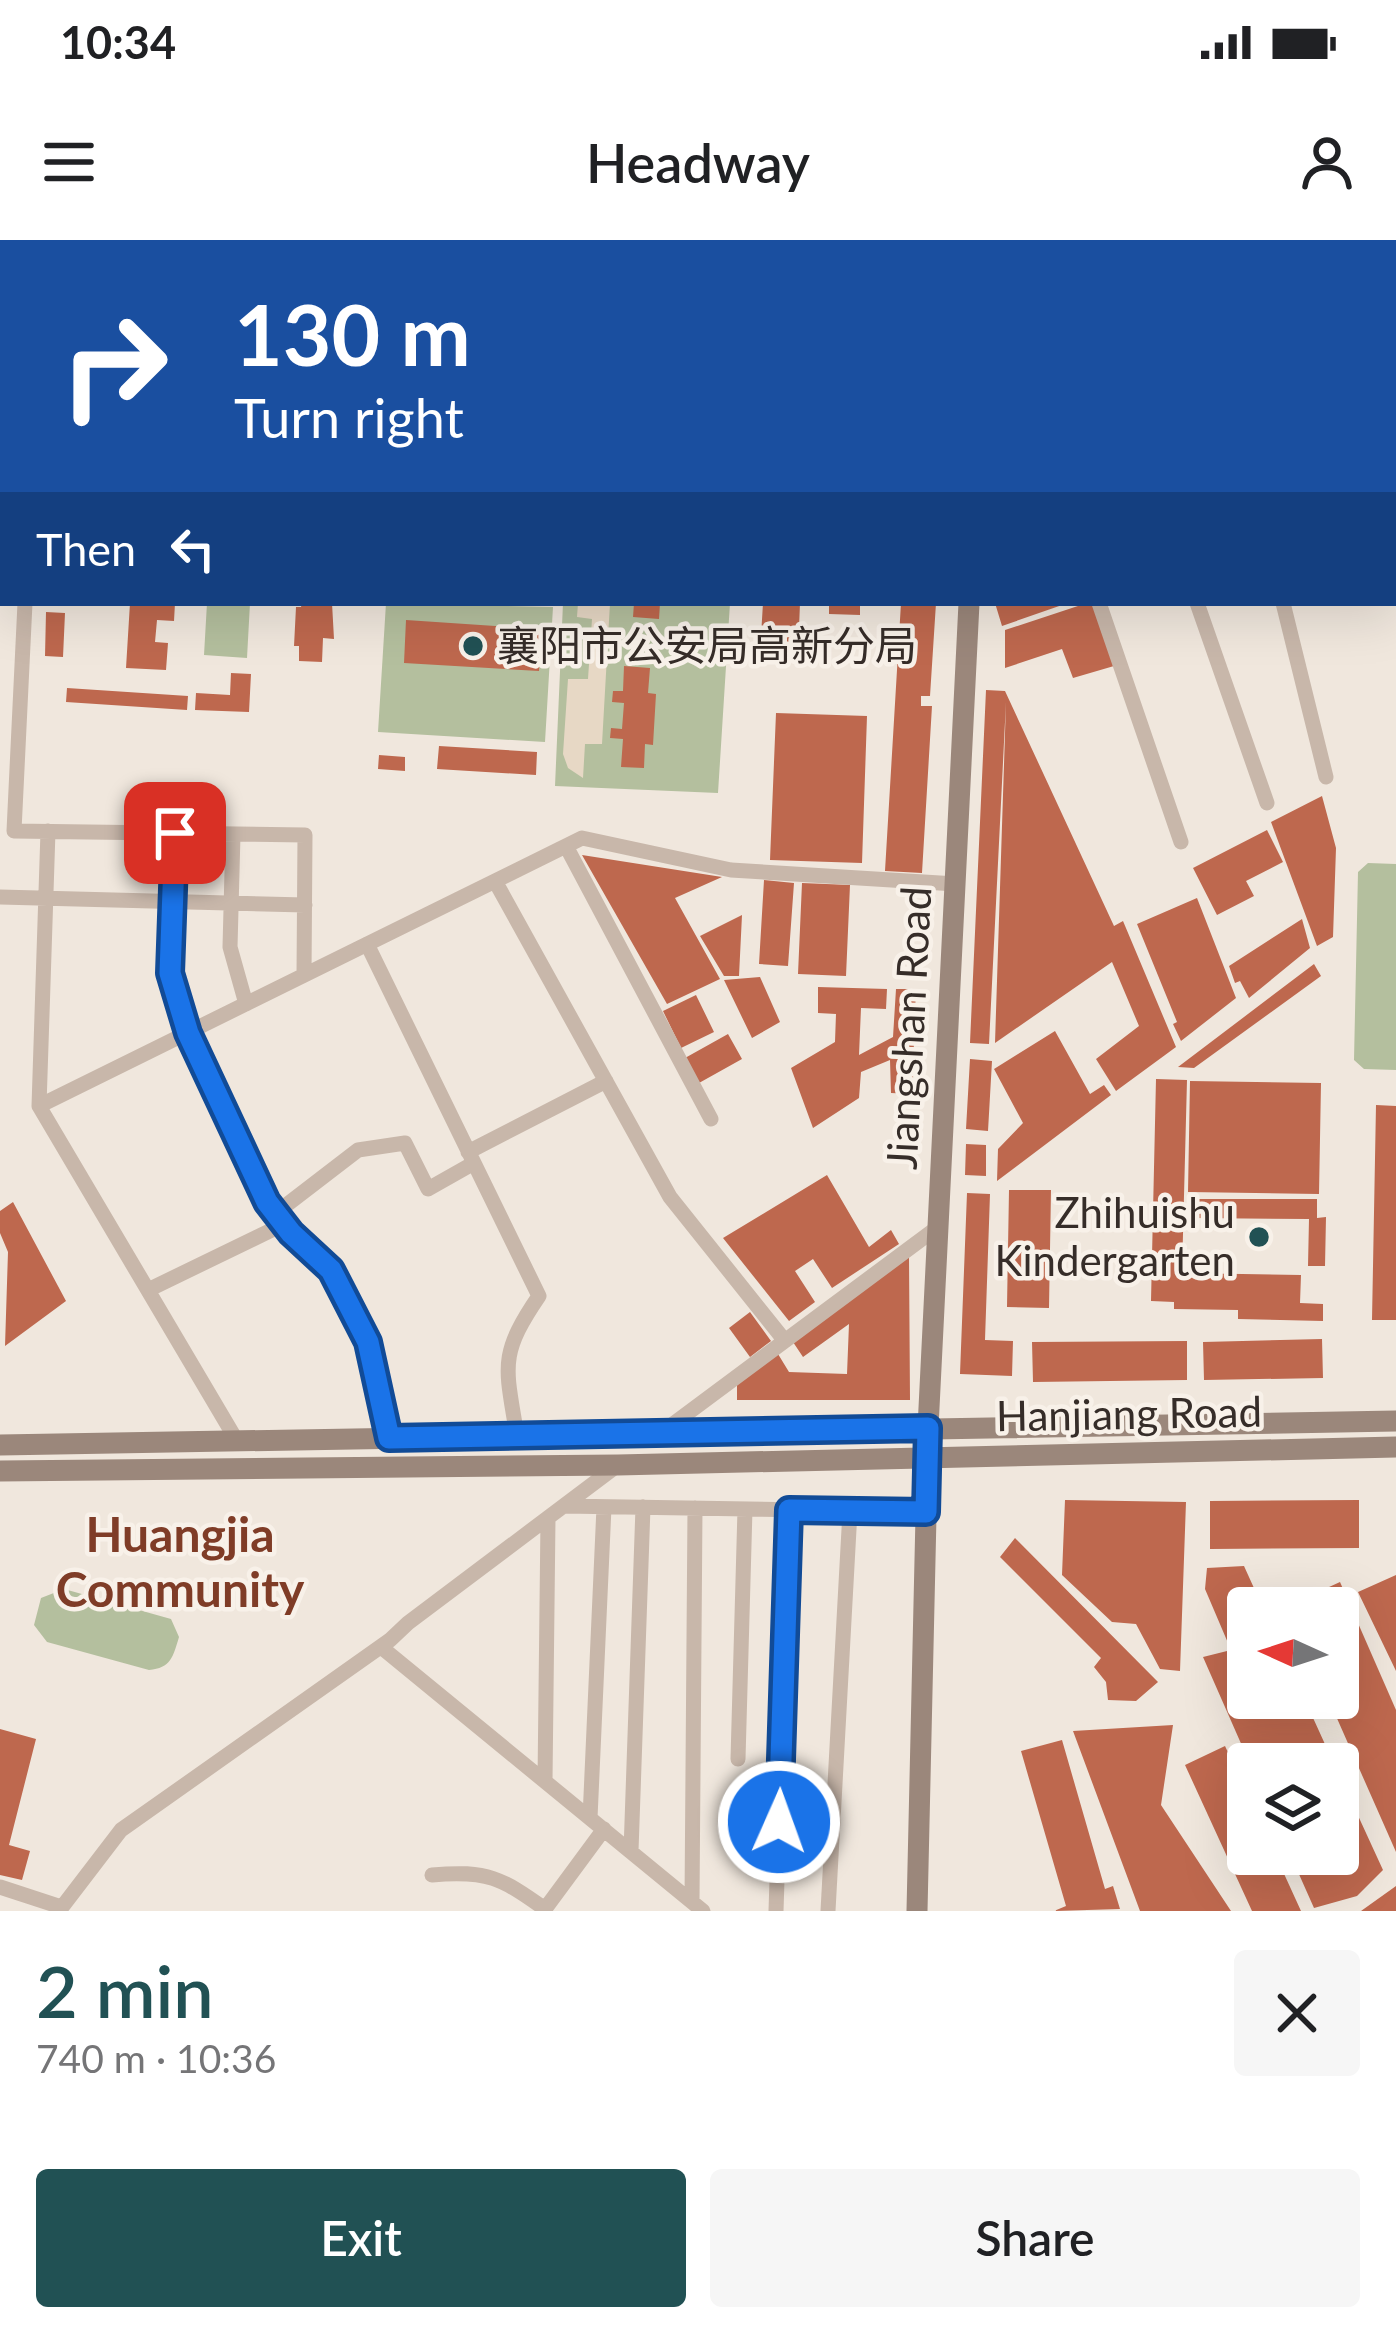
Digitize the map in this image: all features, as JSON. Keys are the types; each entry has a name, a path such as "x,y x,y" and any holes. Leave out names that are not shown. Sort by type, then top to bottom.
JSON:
{"main road":[{"name":"Jiangshan Road","path":"917,1911 928,1428 968,606"},
{"name":"Hanjiang Road","path":"0,1445 1396,1420"},
{"name":"Hanjiang Road","path":"0,1471 618,1466 1396,1447"}],"street":[{"path":"26,606 14,831 305,836 304,975"},
{"path":"1100,606 1181,842"},
{"path":"1198,606 1267,802"},
{"path":"1284,606 1326,777"},
{"path":"48,831 38,1106 237,1441"},
{"path":"175,833 170,973 188,1033 280,1218 331,1270 368,1342 389,1438"},
{"path":"233,834 230,947 246,1004"},
{"path":"38,1106 582,838 730,870 956,884"},
{"path":"566,846 711,1119"},
{"path":"495,881 670,1197 785,1341"},
{"path":"0,897 305,905"},
{"path":"368,944 539,1296 509,1343 508,1378 517,1436"},
{"path":"148,1290 280,1218 358,1150 404,1143 428,1189 471,1158 606,1081"},
{"path":"661,1433 938,1227"},
{"path":"0,1888 60,1909 121,1830 381,1647 618,1466"},
{"path":"564,1506 926,1512"},
{"path":"432,1875 503,1879 545,1909 597,1824 604,1507"},
{"path":"631,1851 643,1508"},
{"path":"695,1508 698,1906"},
{"path":"737,1760 745,1509"},
{"path":"776,1911 789,1510"},
{"path":"828,1911 850,1510"},
{"path":"545,1781 548,1518"},
{"path":"381,1647 698,1906"}],"green space":[{"path":"207,606 250,606 247,658 204,655"},
{"path":"386,606 553,607 545,742 378,732"},
{"path":"563,606 730,606 718,793 555,786"},
{"path":"1368,863 1396,864 1396,1070 1364,1069 1354,1060 1358,872"},
{"path":"64,1589 171,1619 179,1637 170,1660 149,1670 47,1642 34,1625 41,1598"}],"shaded area":[{"path":"578,606 610,606 602,744 585,744 583,778 568,768 563,754 568,679 588,679 592,619 577,617"}],"building":[{"path":"130,606 175,606 174,621 157,620 155,642 168,643 166,670 126,668"},
{"path":"332,606 334,639 323,638 322,662 299,661 299,646 294,646 296,607"},
{"path":"634,606 660,606 659,619 633,617"},
{"path":"763,606 800,606 798,654 760,652"},
{"path":"829,606 860,606 860,615 829,614"},
{"path":"901,606 936,606 930,696 921,696 921,706 932,706 922,873 885,871"},
{"path":"996,606 1059,606 1002,626"},
{"path":"1078,606 1094,606 1114,666 1073,678 1062,649 1005,668 1005,630"},
{"path":"46,612 65,613 63,657 45,656"},
{"name":"襄阳市公安局高新分局","path":"406,620 542,629 539,671 404,663"},
{"path":"624,666 650,668 648,693 656,694 653,745 645,744 644,768 621,767 623,739 610,738 611,728 622,729 624,703 612,702 613,691 623,691"},
{"path":"231,673 251,674 249,712 195,710 196,693 230,695"},
{"path":"67,688 188,696 187,710 66,702"},
{"path":"986,690 1005,691 1114,926 1123,921 1176,1047 1116,1091 1096,1059 1139,1026 1112,962 995,1043 1006,702 989,1044 970,1043"},
{"path":"776,713 867,716 862,863 770,860"},
{"path":"439,746 537,752 536,775 437,769"},
{"path":"379,755 405,757 405,771 378,769"},
{"path":"1322,796 1336,848 1333,937 1317,946 1271,822"},
{"path":"1267,830 1283,862 1246,881 1254,896 1217,915 1193,868"},
{"path":"582,855 722,877 675,898 720,979 667,1004"},
{"path":"764,880 794,883 788,966 759,964"},
{"path":"802,883 850,885 846,976 798,974"},
{"path":"1197,898 1236,998 1181,1041 1137,924"},
{"path":"742,915 739,976 724,976 700,936"},
{"path":"1302,919 1310,948 1249,998 1240,981 1235,983 1229,966"},
{"path":"1314,964 1321,976 1194,1068 1178,1067"},
{"path":"760,977 780,1022 752,1038 724,980"},
{"path":"818,987 887,989 886,1009 861,1008 859,1055 893,1037 896,989 916,989 912,1094 891,1093 890,1060 861,1072 859,1098 813,1128 791,1068 835,1042 836,1014 818,1013"},
{"path":"696,995 714,1032 681,1048 663,1011"},
{"path":"1055,1031 1090,1094 1104,1085 1111,1095 997,1181 998,1149 1023,1123 994,1069"},
{"path":"728,1034 742,1059 699,1083 685,1058"},
{"path":"970,1059 992,1061 988,1131 966,1129"},
{"path":"1156,1079 1187,1080 1182,1273 1301,1275 1300,1303 1323,1304 1323,1321 1238,1319 1238,1310 1174,1309 1174,1302 1151,1301"},
{"path":"1190,1081 1321,1083 1319,1194 1188,1192"},
{"path":"1376,1105 1396,1106 1396,1320 1372,1320"},
{"path":"966,1144 986,1145 986,1176 965,1175"},
{"path":"827,1175 869,1247 891,1230 899,1244 832,1288 813,1259 795,1271 815,1302 789,1321 723,1238"},
{"path":"1009,1190 1051,1190 1049,1308 1007,1307"},
{"path":"967,1193 990,1194 985,1340 1013,1341 1012,1376 960,1374"},
{"path":"1192,1199 1317,1199 1317,1218 1326,1217 1325,1266 1308,1266 1309,1219 1191,1218"},
{"path":"13,1202 66,1301 5,1346 8,1252 0,1233 0,1211"},
{"path":"909,1256 910,1400 737,1400 737,1381 778,1354 789,1372 847,1374 849,1324 803,1357 793,1342"},
{"path":"750,1312 771,1341 750,1357 729,1328"},
{"path":"1322,1339 1323,1378 1204,1380 1203,1342"},
{"path":"1187,1341 1187,1380 1033,1382 1032,1342"},
{"path":"1065,1500 1186,1502 1180,1671 1160,1669 1136,1624 1112,1622 1062,1575"},
{"path":"1359,1500 1359,1548 1210,1549 1210,1501"},
{"path":"1015,1538 1158,1682 1136,1701 1108,1700 1106,1682 1094,1667 1101,1658 1000,1557"},
{"path":"1244,1566 1254,1587 1227,1587 1227,1641 1205,1589 1207,1568"},
{"path":"1396,1575 1396,1671 1359,1594"},
{"path":"1359,1625 1396,1710 1396,1852 1359,1768 1359,1743 1348,1743 1337,1719 1359,1719"},
{"path":"1227,1651 1227,1712 1203,1657"},
{"path":"1230,1719 1314,1719 1324,1743 1241,1743"},
{"path":"1173,1725 1161,1805 1231,1911 1140,1911 1073,1731"},
{"path":"0,1729 36,1739 9,1845 30,1851 22,1880 0,1875"},
{"path":"1062,1740 1105,1889 1113,1886 1120,1909 1054,1911 1066,1906 1021,1751"},
{"path":"1225,1746 1227,1750 1227,1857 1185,1765"},
{"path":"1359,1818 1383,1870 1357,1896 1314,1908 1299,1875 1359,1875"},
{"path":"1235,1875 1285,1875 1301,1911 1252,1911"},
{"path":"1396,1886 1396,1911 1361,1911"}],"place":[{"name":"襄阳市公安局高新分局","path":"473,646"},
{"name":"Zhihuishu Kindergarten","path":"1259,1237"}],"district":[{"name":"Huangjia Community","path":"180,1562"}],"route":[{"path":"175,833 170,973 188,1033 267,1202 291,1233 331,1270 368,1342 389,1438 928,1428 926,1512 789,1510 779,1822"}]}
